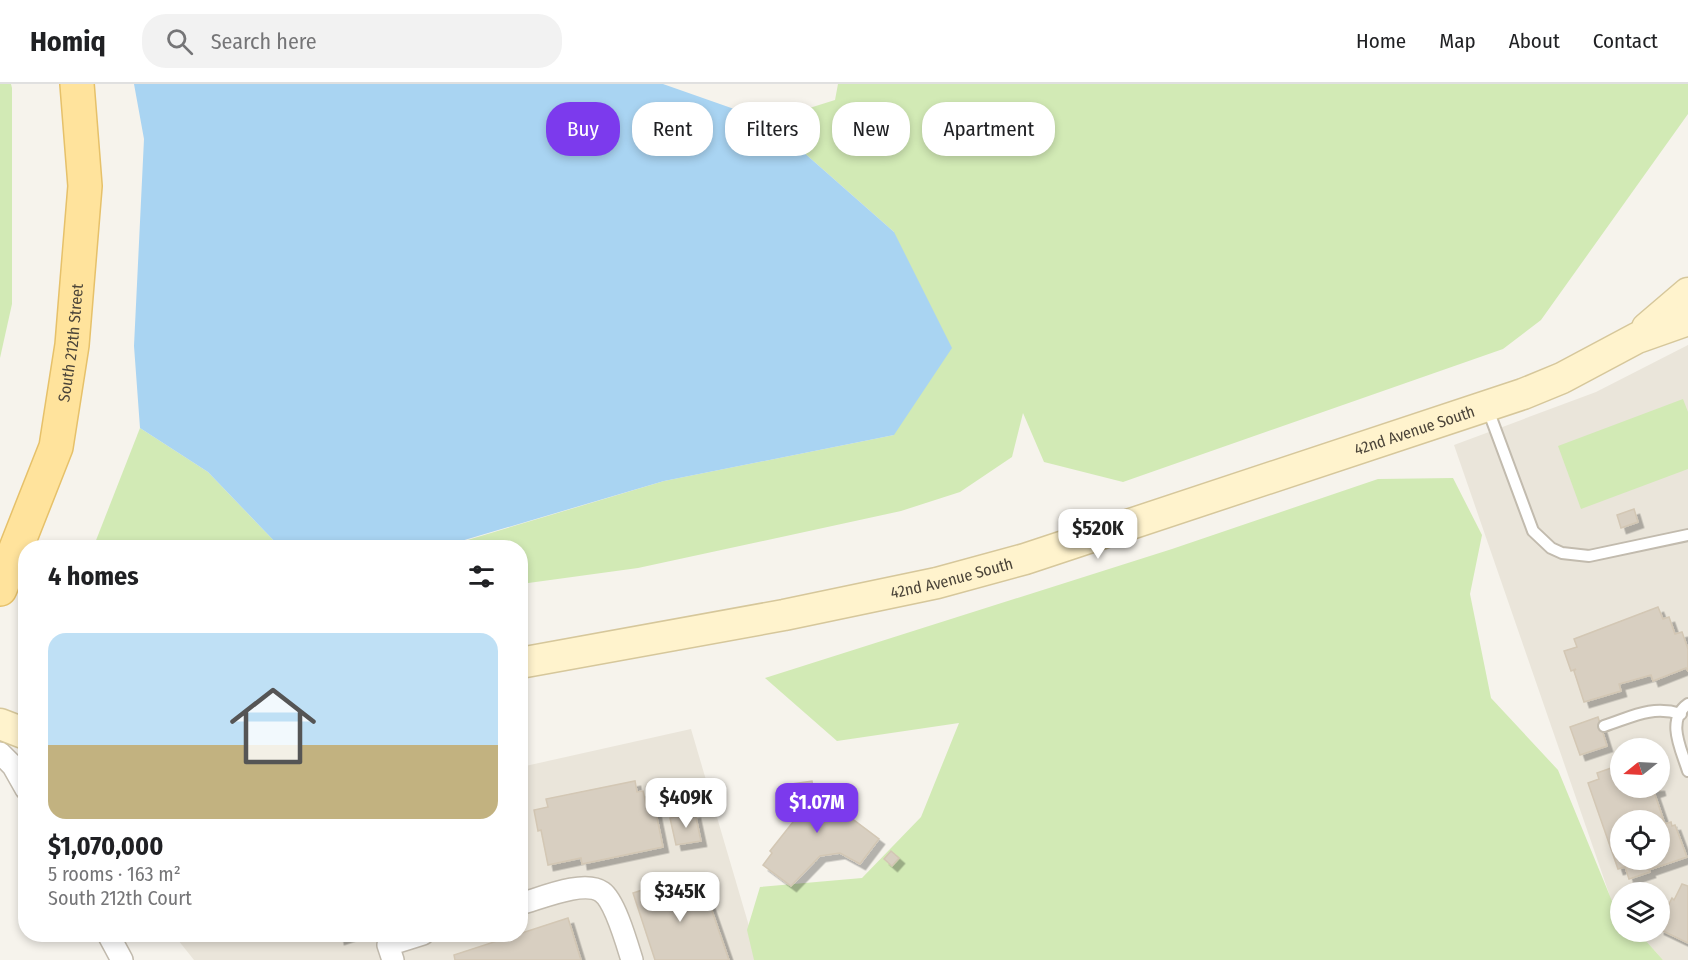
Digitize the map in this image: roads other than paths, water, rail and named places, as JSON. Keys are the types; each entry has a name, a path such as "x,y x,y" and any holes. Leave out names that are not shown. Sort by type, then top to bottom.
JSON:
{"main road":[{"name":"South 212th Street","path":"19,540 56,447 72,345 85,186 77,84"},
{"name":"South 212th Street","path":"0,589 18,543"}],"street":[{"name":"42nd Avenue South","path":"1637,338 1688,293"},
{"name":"42nd Avenue South","path":"528,662 784,615 937,583 1025,559 1487,407 1562,378 1637,338 1688,320"},
{"path":"0,724 18,731"},
{"path":"0,753 18,775"},
{"path":"528,902 567,890 587,887 602,892 613,907 632,960"},
{"path":"112,942 122,960"},
{"path":"393,960 388,945 398,942"}],"lane":[{"path":"1487,407 1533,531 1551,548 1562,553 1589,556 1688,535"},
{"path":"1688,704 1681,714 1675,731 1688,771"},
{"path":"1604,726 1653,710 1665,709 1681,714"}],"water":[{"path":"134,84 663,84 725,106 725,156 808,156 894,232 952,348 894,435 664,481 465,540 273,540 208,472 140,428 134,346 144,139"}]}
